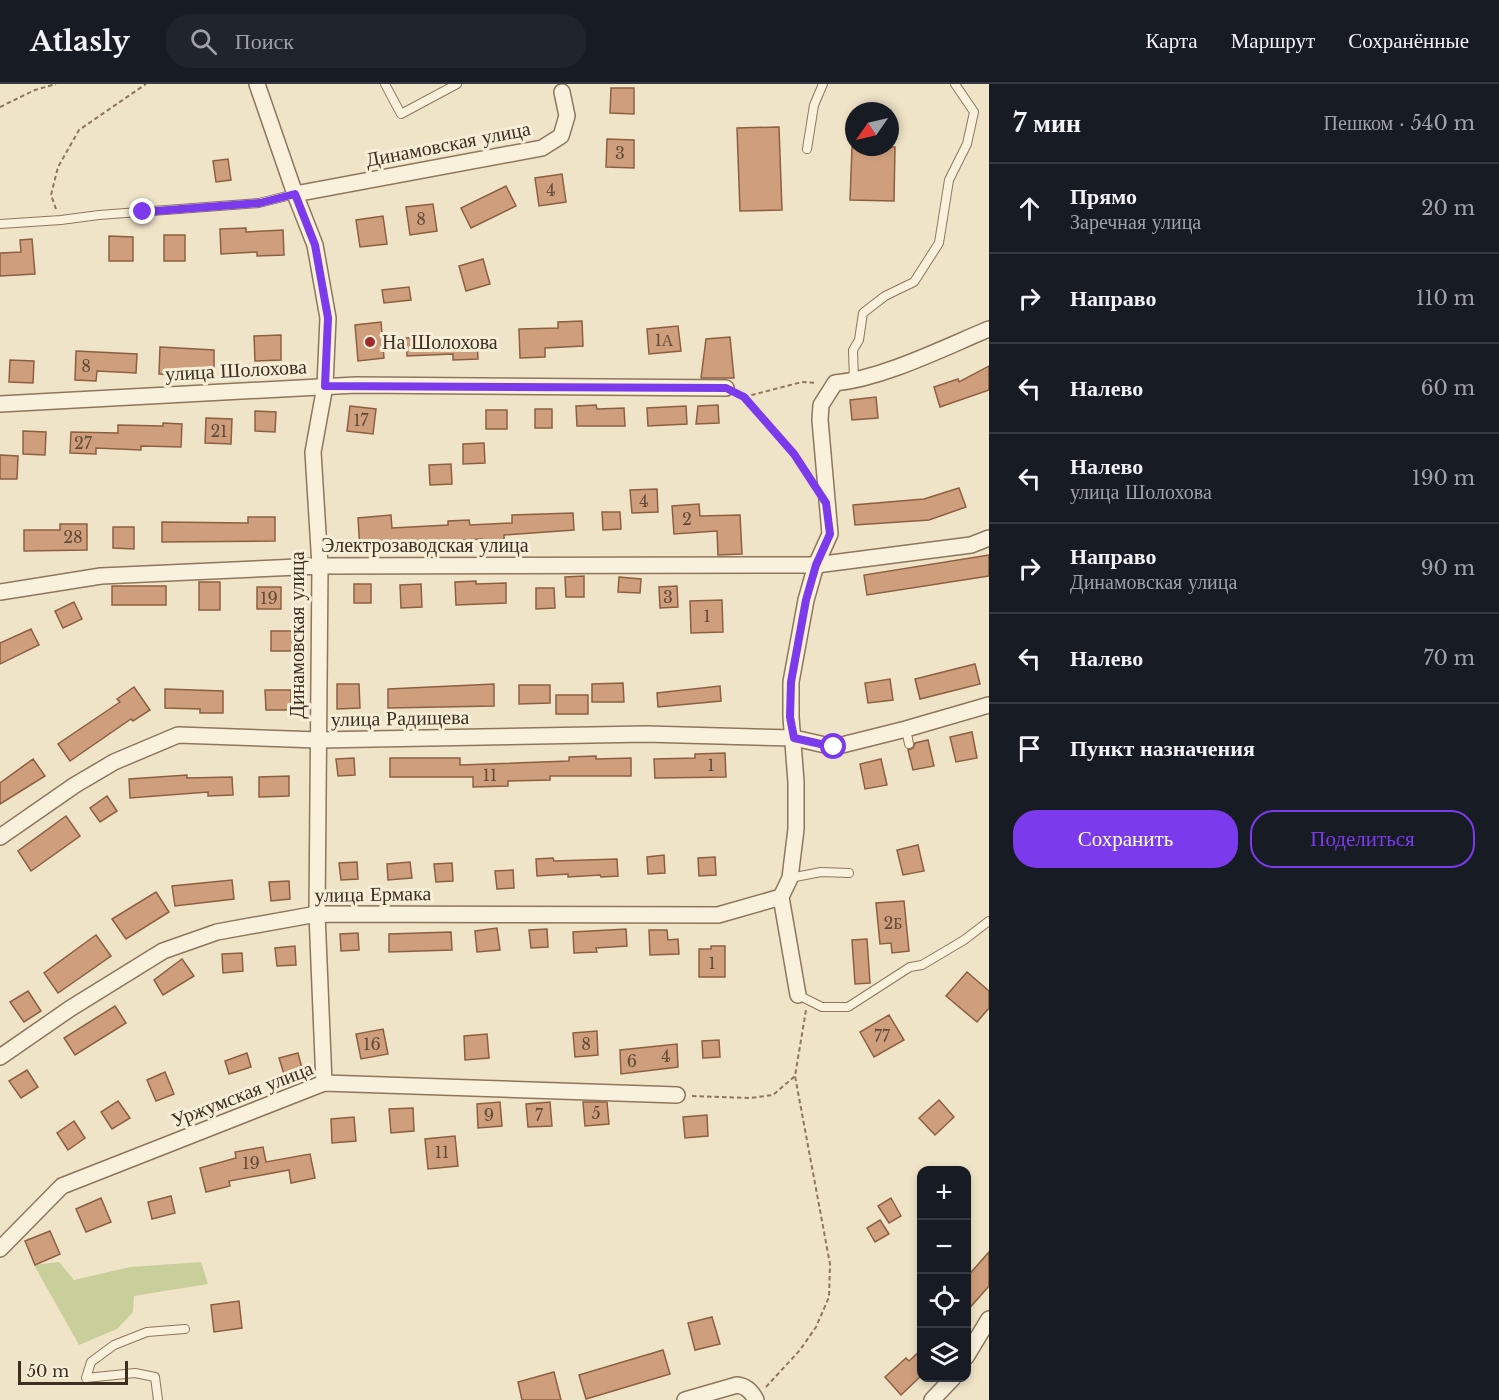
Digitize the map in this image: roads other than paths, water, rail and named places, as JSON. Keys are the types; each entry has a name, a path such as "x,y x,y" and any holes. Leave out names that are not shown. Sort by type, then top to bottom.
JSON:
{"street":[{"name":"Динамовская улица","path":"257,84 315,245 328,318 325,386 313,452 320,566 317,914 324,1083"},
{"name":"Динамовская улица","path":"295,194 542,148 561,136 567,116 562,92"},
{"path":"803,998 781,897 790,878 796,829 794,738 790,717 791,682 806,600 816,565 830,534 820,420 822,405 835,383 854,381 918,359 989,329"},
{"name":"улица Шолохова","path":"0,404 325,386 726,388"},
{"name":"Электрозаводская улица","path":"0,592 101,576 320,566 816,565 971,545 989,538"},
{"name":"улица Радищева","path":"0,837 75,785 114,762 178,735 318,740 646,734 794,738 834,747 907,737 989,705"},
{"name":"улица Ермака","path":"0,1057 71,1008 163,951 217,932 317,914 718,915 781,897"},
{"name":"Уржумская улица","path":"0,1249 62,1186 324,1083 677,1095"},
{"path":"971,1349 989,1319"},
{"path":"932,1400 948,1382"},
{"path":"685,1400 737,1385 743,1386 756,1399"}],"lane":[{"path":"385,84 401,114 457,84"},
{"path":"807,149 814,105 822,84"},
{"path":"854,381 853,350 859,340 863,313 885,296 914,282 939,243 948,180 967,144 974,112 955,84"},
{"path":"0,224 260,203 295,194"},
{"path":"790,878 821,872 849,873"},
{"path":"803,998 822,1007 848,1007 910,968 922,964 964,940 989,921"},
{"path":"158,1400 155,1377 135,1373 86,1378 91,1362 114,1345 147,1332 185,1329"}],"place":[{"name":"На Шолохова","path":"370,342"}]}
